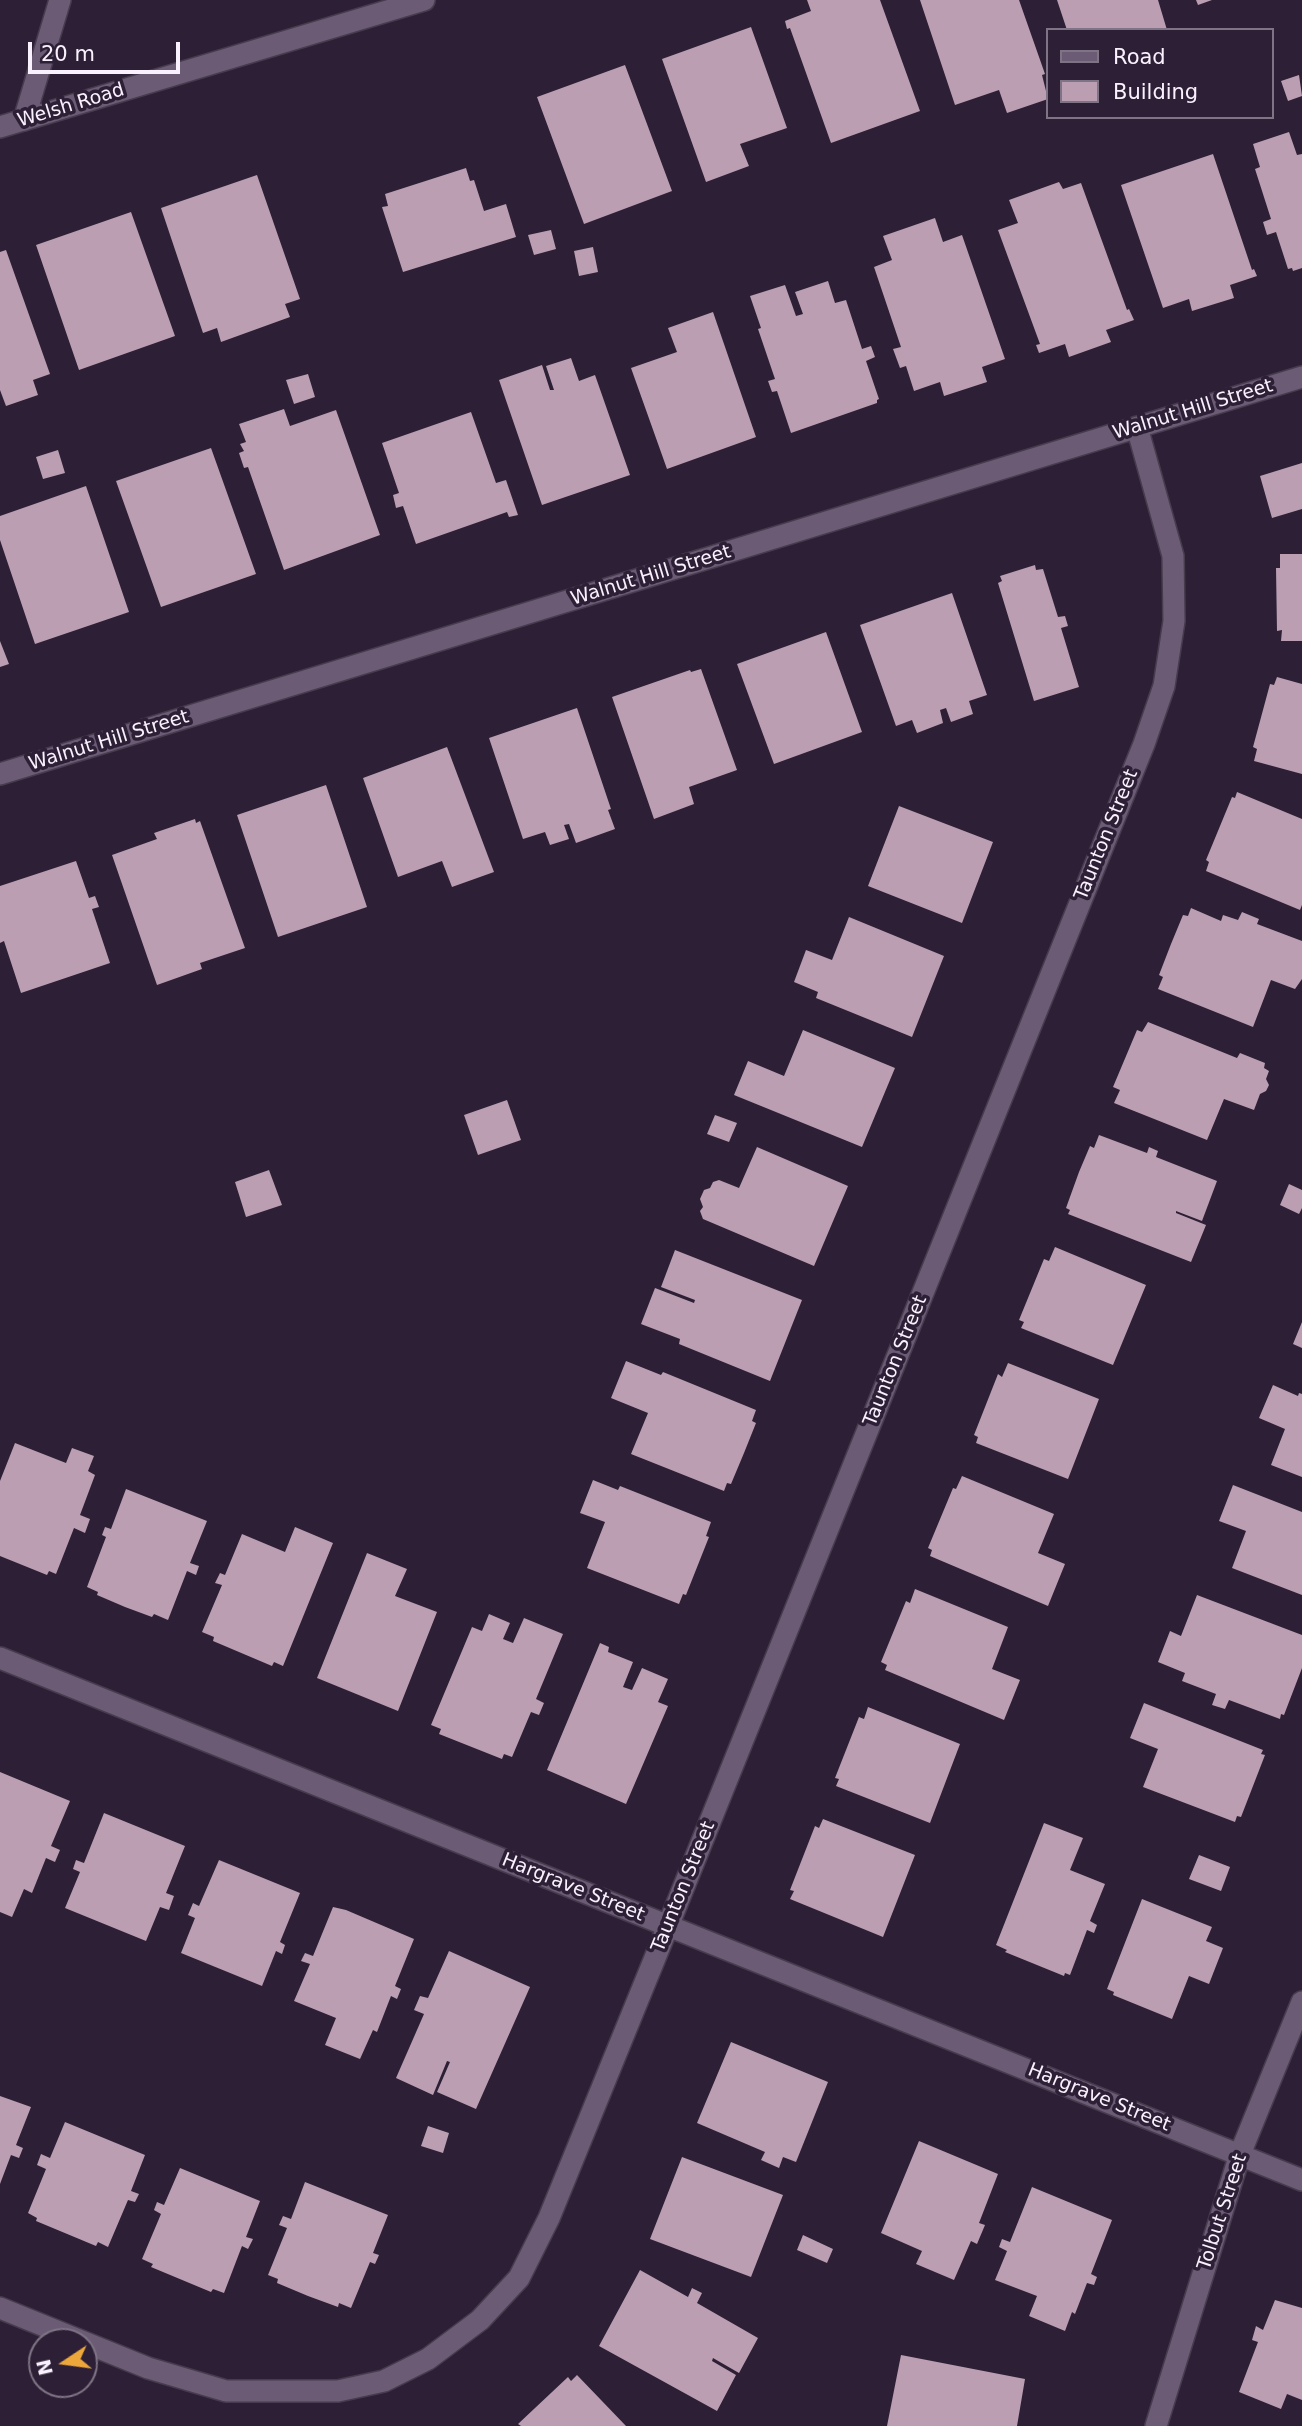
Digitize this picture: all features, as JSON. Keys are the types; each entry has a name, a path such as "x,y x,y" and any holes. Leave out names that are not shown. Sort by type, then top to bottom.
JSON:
{"street":[{"path":"24,120 60,0"},
{"name":"Welsh Road","path":"0,127 424,0"},
{"name":"Walnut Hill Street","path":"0,774 1302,377"},
{"name":"Taunton Street","path":"0,2308 148,2368 226,2391 338,2391 384,2381 428,2359 480,2320 519,2278 548,2218 668,1926 1139,757 1164,686 1174,621 1173,556 1137,428"},
{"name":"Hargrave Street","path":"0,1658 1302,2180"},
{"name":"Tolbut Street","path":"1156,2426 1240,2154 1302,2002"}],"building":[{"path":"807,0 880,0 920,111 831,143 790,28 787,29 785,21 811,11"},
{"path":"920,0 1019,0 1045,74 1042,75 1046,100 1007,113 999,90 955,105"},
{"path":"1057,0 1158,0 1166,28 1066,28"},
{"path":"1196,0 1212,0 1198,5"},
{"path":"751,27 787,128 740,144 749,166 706,182 662,59"},
{"path":"625,65 672,191 584,224 537,97"},
{"path":"1299,75 1302,96 1288,101 1281,81"},
{"path":"1289,132 1297,155 1302,154 1302,268 1293,271 1292,268 1288,269 1276,232 1267,235 1263,222 1271,219 1255,169 1260,167 1253,144"},
{"path":"1213,154 1252,270 1254,269 1257,276 1230,285 1234,298 1192,311 1189,299 1163,308 1121,185"},
{"path":"466,168 470,181 474,180 484,211 506,204 516,237 403,272 382,207 388,206 385,194"},
{"path":"257,175 300,299 285,304 290,317 221,342 217,328 203,333 161,208"},
{"path":"1059,182 1063,189 1081,183 1127,310 1129,309 1134,320 1106,330 1111,342 1069,357 1065,344 1039,353 1036,345 1040,344 998,230 1018,223 1009,200"},
{"path":"131,212 175,336 79,370 36,245"},
{"path":"935,218 943,242 962,235 1005,359 982,367 987,382 944,396 940,382 914,391 906,366 900,368 893,349 901,347 874,267 892,260 883,236"},
{"path":"551,230 556,249 534,255 528,235"},
{"path":"593,247 598,272 579,276 574,251"},
{"path":"6,250 50,374 33,380 38,395 6,406 0,390 0,252"},
{"path":"828,281 835,303 846,300 862,349 871,346 875,357 866,361 879,399 877,403 791,433 777,391 772,392 768,381 775,379 750,296 785,285 796,316 803,314 795,292"},
{"path":"713,312 756,437 667,469 631,368 677,352 668,328"},
{"path":"571,358 579,381 595,375 630,475 542,505 499,380 542,365 550,390 554,390 546,366"},
{"path":"308,374 315,397 294,404 286,380"},
{"path":"284,409 290,426 336,410 380,535 284,570 248,467 244,468 239,453 244,451 240,444 246,442 239,424"},
{"path":"471,412 496,483 506,480 518,515 509,517 507,512 416,544 403,506 396,508 393,495 399,493 382,443"},
{"path":"211,448 256,574 161,607 116,481"},
{"path":"58,450 65,473 43,479 36,457"},
{"path":"1302,463 1302,509 1272,518 1260,476"},
{"path":"86,486 129,612 35,644 0,540 0,516"},
{"path":"1280,554 1302,554 1302,641 1281,641 1282,630 1277,631 1276,568 1280,568"},
{"path":"1035,565 1036,570 1043,569 1058,617 1065,616 1068,626 1061,628 1079,687 1034,701 998,583 1002,581 1000,576"},
{"path":"952,593 987,695 969,701 973,714 951,722 946,708 940,710 943,723 917,733 912,720 896,726 860,625"},
{"path":"826,632 862,732 774,764 737,664"},
{"path":"0,641 9,664 0,667"},
{"path":"701,669 737,770 689,787 694,804 654,819 612,697 690,670"},
{"path":"1277,677 1302,684 1302,774 1254,761 1257,749 1253,747 1270,684 1274,685"},
{"path":"577,708 611,809 608,810 615,829 576,843 569,824 564,825 569,839 550,845 545,832 523,839 489,738"},
{"path":"447,747 494,872 452,887 442,861 398,877 363,778"},
{"path":"326,785 367,907 278,937 237,815"},
{"path":"1237,792 1302,819 1300,910 1206,871 1209,862 1206,860 1232,797 1235,798"},
{"path":"899,806 993,842 962,923 868,886"},
{"path":"195,819 196,823 200,821 245,948 200,963 202,969 157,985 112,855 157,839 154,833"},
{"path":"76,861 89,898 95,896 99,907 92,909 110,963 21,993 4,941 0,943 0,886"},
{"path":"1191,908 1221,921 1223,915 1238,920 1242,912 1259,919 1257,924 1302,941 1302,979 1295,989 1271,980 1253,1027 1158,989 1163,977 1159,975 1171,944 1183,915 1188,916"},
{"path":"849,917 944,956 912,1037 816,998 818,992 794,982 806,950 832,960"},
{"path":"1148,1022 1237,1058 1240,1053 1265,1063 1264,1068 1269,1071 1266,1079 1269,1085 1266,1091 1260,1094 1254,1110 1224,1099 1207,1140 1114,1103 1120,1090 1113,1087 1137,1030 1142,1032"},
{"path":"803,1030 895,1068 862,1147 734,1095 748,1061 784,1076"},
{"path":"507,1100 521,1140 478,1155 464,1115"},
{"path":"715,1115 737,1123 729,1142 707,1134"},
{"path":"1099,1135 1147,1153 1149,1147 1158,1151 1156,1157 1217,1181 1202,1221 1176,1211 1206,1225 1191,1262 1068,1214 1070,1210 1066,1208 1079,1172 1090,1146 1094,1148"},
{"path":"757,1147 848,1186 814,1266 703,1219 700,1199 704,1190 719,1180 739,1188"},
{"path":"269,1170 282,1205 246,1217 235,1182"},
{"path":"1289,1184 1302,1190 1302,1208 1299,1214 1280,1205"},
{"path":"1055,1247 1146,1285 1113,1365 1021,1328 1024,1322 1019,1320 1044,1259 1049,1261"},
{"path":"675,1250 802,1300 770,1381 679,1344 680,1339 641,1324 655,1288 694,1303 695,1300 661,1287"},
{"path":"1302,1322 1302,1348 1293,1344"},
{"path":"626,1361 661,1375 663,1372 756,1410 752,1421 756,1423 731,1484 727,1483 724,1491 631,1454 648,1413 611,1398"},
{"path":"1008,1363 1099,1399 1068,1479 976,1443 978,1437 974,1435 998,1374 1002,1377"},
{"path":"1273,1385 1298,1396 1299,1393 1302,1394 1302,1477 1271,1465 1285,1429 1259,1418"},
{"path":"15,1443 66,1463 72,1448 94,1456 88,1471 95,1475 80,1515 90,1519 85,1533 74,1528 56,1574 49,1571 47,1575 0,1556 0,1481"},
{"path":"962,1476 1054,1514 1038,1553 1065,1564 1048,1606 930,1556 932,1550 928,1548 953,1488 956,1489"},
{"path":"593,1480 618,1490 620,1486 711,1522 706,1536 709,1537 686,1595 683,1594 679,1604 587,1568 605,1522 580,1513"},
{"path":"1233,1485 1302,1512 1302,1595 1232,1568 1246,1531 1219,1521"},
{"path":"126,1489 207,1521 190,1563 199,1566 196,1575 187,1571 168,1620 125,1607 97,1595 98,1592 87,1587 106,1537 102,1535 105,1527 111,1529"},
{"path":"295,1527 333,1543 283,1666 274,1662 272,1666 213,1641 214,1637 202,1632 222,1585 215,1583 220,1573 225,1575 242,1534 285,1552"},
{"path":"367,1553 407,1569 395,1596 437,1612 398,1711 317,1678"},
{"path":"915,1589 1008,1627 992,1669 1020,1680 1004,1720 885,1670 887,1665 881,1662 906,1601 910,1603"},
{"path":"1197,1595 1302,1635 1302,1668 1280,1719 1229,1700 1225,1709 1212,1705 1216,1694 1182,1681 1185,1673 1158,1662 1170,1631 1181,1636"},
{"path":"489,1614 510,1623 503,1639 513,1643 524,1618 563,1634 536,1699 544,1703 539,1715 531,1712 512,1757 504,1754 502,1759 439,1734 441,1729 431,1725 472,1627 482,1631"},
{"path":"600,1643 609,1647 608,1652 633,1662 623,1687 632,1690 642,1668 668,1679 658,1702 668,1706 626,1804 547,1770"},
{"path":"1144,1703 1263,1750 1261,1754 1265,1755 1241,1817 1237,1816 1235,1822 1143,1787 1158,1749 1130,1738"},
{"path":"868,1707 960,1744 930,1823 836,1786 839,1779 835,1778 859,1717 864,1719"},
{"path":"0,1772 70,1801 51,1846 60,1850 55,1862 46,1858 32,1893 24,1889 12,1917 0,1912"},
{"path":"104,1813 185,1846 166,1893 174,1896 169,1910 160,1907 146,1941 65,1908 80,1872 73,1869 76,1860 84,1863"},
{"path":"823,1819 915,1855 883,1937 790,1899 794,1891 790,1890 815,1826 819,1828"},
{"path":"1044,1823 1083,1838 1070,1870 1105,1884 1090,1921 1097,1925 1094,1933 1087,1930 1070,1975 1065,1973 1064,1976 1005,1952 1007,1950 996,1945"},
{"path":"1199,1855 1230,1867 1221,1891 1189,1879"},
{"path":"219,1860 300,1893 280,1942 285,1945 282,1954 276,1951 262,1986 181,1953 195,1918 188,1915 193,1903 199,1906"},
{"path":"1142,1899 1212,1927 1206,1941 1223,1948 1209,1984 1189,1976 1172,2019 1113,1995 1114,1992 1107,1989"},
{"path":"333,1907 414,1939 395,1986 401,1989 397,1999 391,1996 377,2032 373,2030 360,2059 325,2045 336,2018 294,2001 310,1964 301,1961 305,1953 313,1956"},
{"path":"449,1951 530,1987 476,2109 437,2092 450,2062 447,2061 433,2095 396,2078 424,2014 414,2010 420,1996 428,1998"},
{"path":"731,2042 828,2082 796,2162 783,2157 779,2168 761,2160 765,2152 697,2123"},
{"path":"0,2096 31,2107 16,2145 23,2148 19,2158 11,2155 0,2184"},
{"path":"65,2122 145,2155 131,2191 139,2194 135,2202 128,2200 108,2247 98,2242 96,2246 36,2221 37,2218 28,2213 46,2169 37,2165 41,2154 50,2158"},
{"path":"428,2126 449,2133 443,2153 421,2146"},
{"path":"919,2141 998,2174 979,2223 985,2225 977,2244 971,2241 954,2280 916,2264 922,2251 881,2233"},
{"path":"682,2157 783,2195 751,2277 650,2239"},
{"path":"180,2168 260,2201 246,2237 253,2239 248,2249 242,2246 224,2293 213,2289 211,2292 151,2267 153,2264 142,2259 161,2214 154,2210 157,2202 164,2205"},
{"path":"305,2182 388,2215 373,2253 379,2255 375,2264 370,2262 351,2308 339,2303 338,2307 308,2296 277,2283 278,2279 268,2275 287,2228 279,2225 283,2216 291,2219"},
{"path":"1032,2187 1112,2220 1091,2274 1097,2277 1094,2285 1087,2283 1065,2331 1029,2316 1037,2296 995,2280 1007,2251 999,2247 1002,2239 1010,2242"},
{"path":"803,2235 833,2249 827,2263 797,2250"},
{"path":"640,2270 688,2297 692,2288 702,2293 697,2303 758,2338 739,2373 713,2358 712,2361 736,2375 717,2411 599,2346"},
{"path":"1275,2300 1302,2308 1302,2400 1287,2394 1281,2409 1239,2392 1258,2342 1252,2340 1256,2326 1263,2330"},
{"path":"901,2355 1025,2379 1017,2426 887,2426"},
{"path":"577,2375 626,2426 518,2424 568,2377 571,2381"}]}
